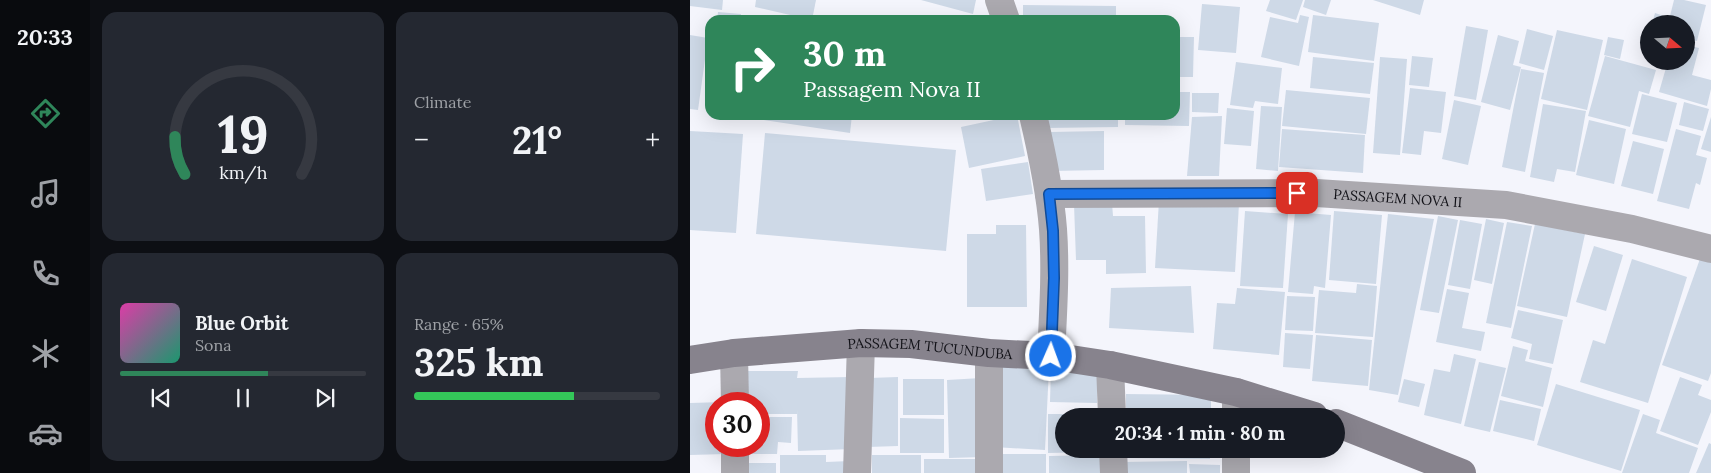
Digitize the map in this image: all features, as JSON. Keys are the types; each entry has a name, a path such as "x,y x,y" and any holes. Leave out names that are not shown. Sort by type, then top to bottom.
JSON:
{"street":[{"path":"999,0 1004,15"},
{"path":"1034,120 1049,194 1053,231 1054,278 1051,356"},
{"name":"PASSAGEM NOVA II","path":"1049,194 1316,193 1506,204 1632,230 1711,249"},
{"path":"858,473 860,343"},
{"name":"PASSAGEM TUCUNDUBA","path":"690,360 734,353 860,343 911,344 989,353 1051,356 1110,365 1236,404 1262,408"},
{"path":"734,353 734,392"},
{"path":"989,353 989,473"},
{"path":"1110,365 1112,408"},
{"path":"1345,427 1462,473"},
{"path":"735,457 735,473"},
{"path":"1113,458 1114,473"},
{"path":"1236,458 1236,473"}],"building":[{"path":"690,0 723,0 722,10 690,6"},
{"path":"756,0 816,0 813,15 790,15 755,7"},
{"path":"921,0 976,0 973,14"},
{"path":"1270,0 1303,0 1296,20 1266,11"},
{"path":"1305,0 1331,0 1326,15 1303,7"},
{"path":"1373,0 1424,0 1420,15"},
{"path":"1674,0 1684,0 1706,5 1697,41 1695,41 1695,15 1670,15"},
{"path":"1202,4 1240,7 1236,53 1198,50"},
{"path":"1023,5 1116,6 1116,15 1023,15"},
{"path":"718,12 741,14 741,15 718,15"},
{"path":"1300,15 1309,17 1299,66 1261,57 1270,17 1298,23"},
{"path":"1313,15 1379,23 1374,61 1308,52"},
{"path":"1466,26 1488,30 1476,100 1454,96"},
{"path":"1527,29 1553,36 1544,70 1519,63"},
{"path":"1557,30 1603,40 1587,110 1541,99"},
{"path":"690,35 705,38 705,60 698,110 690,109"},
{"path":"1498,35 1519,41 1513,65 1521,67 1510,110 1481,102"},
{"path":"1180,37 1194,37 1193,77 1180,77"},
{"path":"1608,37 1624,40 1620,59 1604,55"},
{"path":"1695,47 1699,48 1695,63"},
{"path":"1412,56 1433,58 1429,87 1409,85"},
{"path":"1605,56 1640,66 1640,70 1656,70 1649,94 1639,91 1630,127 1588,116"},
{"path":"1313,57 1374,63 1370,94 1310,88"},
{"path":"1380,57 1407,59 1400,155 1373,153"},
{"path":"1236,62 1282,68 1278,104 1255,101 1253,108 1230,105"},
{"path":"1521,69 1544,73 1525,172 1502,167"},
{"path":"1665,70 1693,70 1692,75 1711,80 1707,106 1659,92"},
{"path":"1410,88 1446,92 1441,133 1424,131 1421,155 1402,153"},
{"path":"1286,90 1370,98 1366,134 1282,126"},
{"path":"1180,92 1190,92 1189,126 1125,125 1125,120 1180,120"},
{"path":"1192,93 1219,93 1218,113 1192,112"},
{"path":"1642,94 1677,103 1667,142 1632,134"},
{"path":"1454,100 1481,106 1468,165 1442,159"},
{"path":"1684,102 1709,109 1703,131 1679,125"},
{"path":"1543,104 1586,111 1575,172 1557,169 1554,182 1530,177"},
{"path":"1261,106 1282,107 1278,171 1256,169"},
{"path":"1227,108 1254,111 1251,146 1224,144"},
{"path":"1222,116 1219,176 1187,176 1192,117"},
{"path":"1711,117 1711,152 1701,149"},
{"path":"763,120 851,120 850,133"},
{"path":"994,120 1018,120 1025,156 969,168 961,127"},
{"path":"1047,120 1118,120 1118,127 1047,128"},
{"path":"1589,120 1626,129 1614,184 1576,175"},
{"path":"1282,129 1365,135 1363,173 1279,167"},
{"path":"1676,129 1701,136 1696,155 1707,158 1700,185 1696,183 1689,209 1657,201"},
{"path":"690,131 743,134 736,233 690,230"},
{"path":"1104,131 1104,170 1051,171 1050,132"},
{"path":"765,133 956,150 946,251 756,234"},
{"path":"1633,141 1664,149 1653,194 1621,186"},
{"path":"1028,162 1033,194 986,201 981,169"},
{"path":"1159,200 1239,204 1235,272 1155,268"},
{"path":"1112,203 1113,216 1145,216 1146,273 1106,274 1106,260 1076,260 1074,204"},
{"path":"1245,211 1288,214 1283,288 1240,286"},
{"path":"1334,211 1382,215 1376,284 1329,280"},
{"path":"1295,212 1331,215 1325,288 1314,286 1313,294 1288,292"},
{"path":"1388,214 1434,219 1398,395 1369,390"},
{"path":"1438,216 1458,220 1439,313 1420,310"},
{"path":"1486,219 1504,223 1492,284 1474,280"},
{"path":"1460,220 1482,224 1470,289 1448,285"},
{"path":"1507,222 1532,226 1511,328 1486,323"},
{"path":"1535,224 1585,234 1567,317 1517,306"},
{"path":"996,225 1026,225 1027,307 967,307 967,234 996,234"},
{"path":"1594,246 1623,255 1606,311 1576,302"},
{"path":"1701,256 1711,260 1711,373 1708,381 1662,365"},
{"path":"1632,259 1687,277 1648,403 1580,382 1593,340 1605,344"},
{"path":"1357,284 1377,286 1373,337 1315,333 1319,290 1356,293"},
{"path":"1191,286 1194,333 1109,328 1111,288"},
{"path":"1237,288 1285,292 1279,355 1213,349 1217,303 1235,304"},
{"path":"1447,289 1469,293 1462,328 1485,332 1481,351 1436,342"},
{"path":"1287,296 1315,297 1313,331 1285,330"},
{"path":"1518,310 1563,320 1553,364 1529,359 1532,344 1511,338"},
{"path":"1285,333 1313,335 1310,369 1283,367"},
{"path":"1316,335 1372,340 1368,386 1312,381"},
{"path":"1513,346 1528,350 1525,361 1552,368 1543,407 1501,396"},
{"path":"1454,354 1476,359 1461,424 1424,415 1434,369 1450,372"},
{"path":"1479,362 1506,368 1490,432 1464,426"},
{"path":"998,366 1049,368 1045,450 994,447"},
{"path":"1051,368 1097,369 1097,403 1050,402"},
{"path":"744,371 798,371 797,378 851,377 852,449 798,451 797,409 797,414 770,414 770,392 744,392"},
{"path":"898,377 898,446 868,447 869,378"},
{"path":"1680,377 1702,385 1698,395 1711,400 1711,412 1698,445 1660,431"},
{"path":"981,378 983,457 949,458 947,380"},
{"path":"903,379 944,379 944,415 903,415"},
{"path":"1404,379 1425,384 1419,407 1398,402"},
{"path":"1556,384 1640,410 1621,471 1537,445"},
{"path":"1126,394 1211,395 1211,408 1126,408"},
{"path":"1500,400 1541,409 1534,441 1493,431"},
{"path":"690,403 705,403 705,455 690,455"},
{"path":"1048,414 1055,414 1055,453 1048,453"},
{"path":"1643,414 1660,420 1656,433 1698,448 1689,473 1622,473"},
{"path":"770,417 792,417 791,443 778,442 777,454 770,454"},
{"path":"900,418 944,419 944,453 900,453"},
{"path":"1709,443 1711,444 1711,473 1696,473"},
{"path":"996,454 1046,454 1046,473 996,473"},
{"path":"780,455 826,455 826,462 850,461 850,473 780,473"},
{"path":"872,455 921,455 921,473 872,473"},
{"path":"1049,456 1055,456 1055,458 1100,458 1100,473 1049,473"},
{"path":"1125,458 1210,458 1210,459"},
{"path":"924,459 984,459 984,473 924,473"},
{"path":"1187,461 1187,473 1121,473 1121,462"},
{"path":"745,463 776,463 776,473 745,473"},
{"path":"1189,464 1220,465 1220,473 1190,473"}],"route":[{"path":"1051,356 1054,278 1053,231 1049,194 1297,193"}]}
